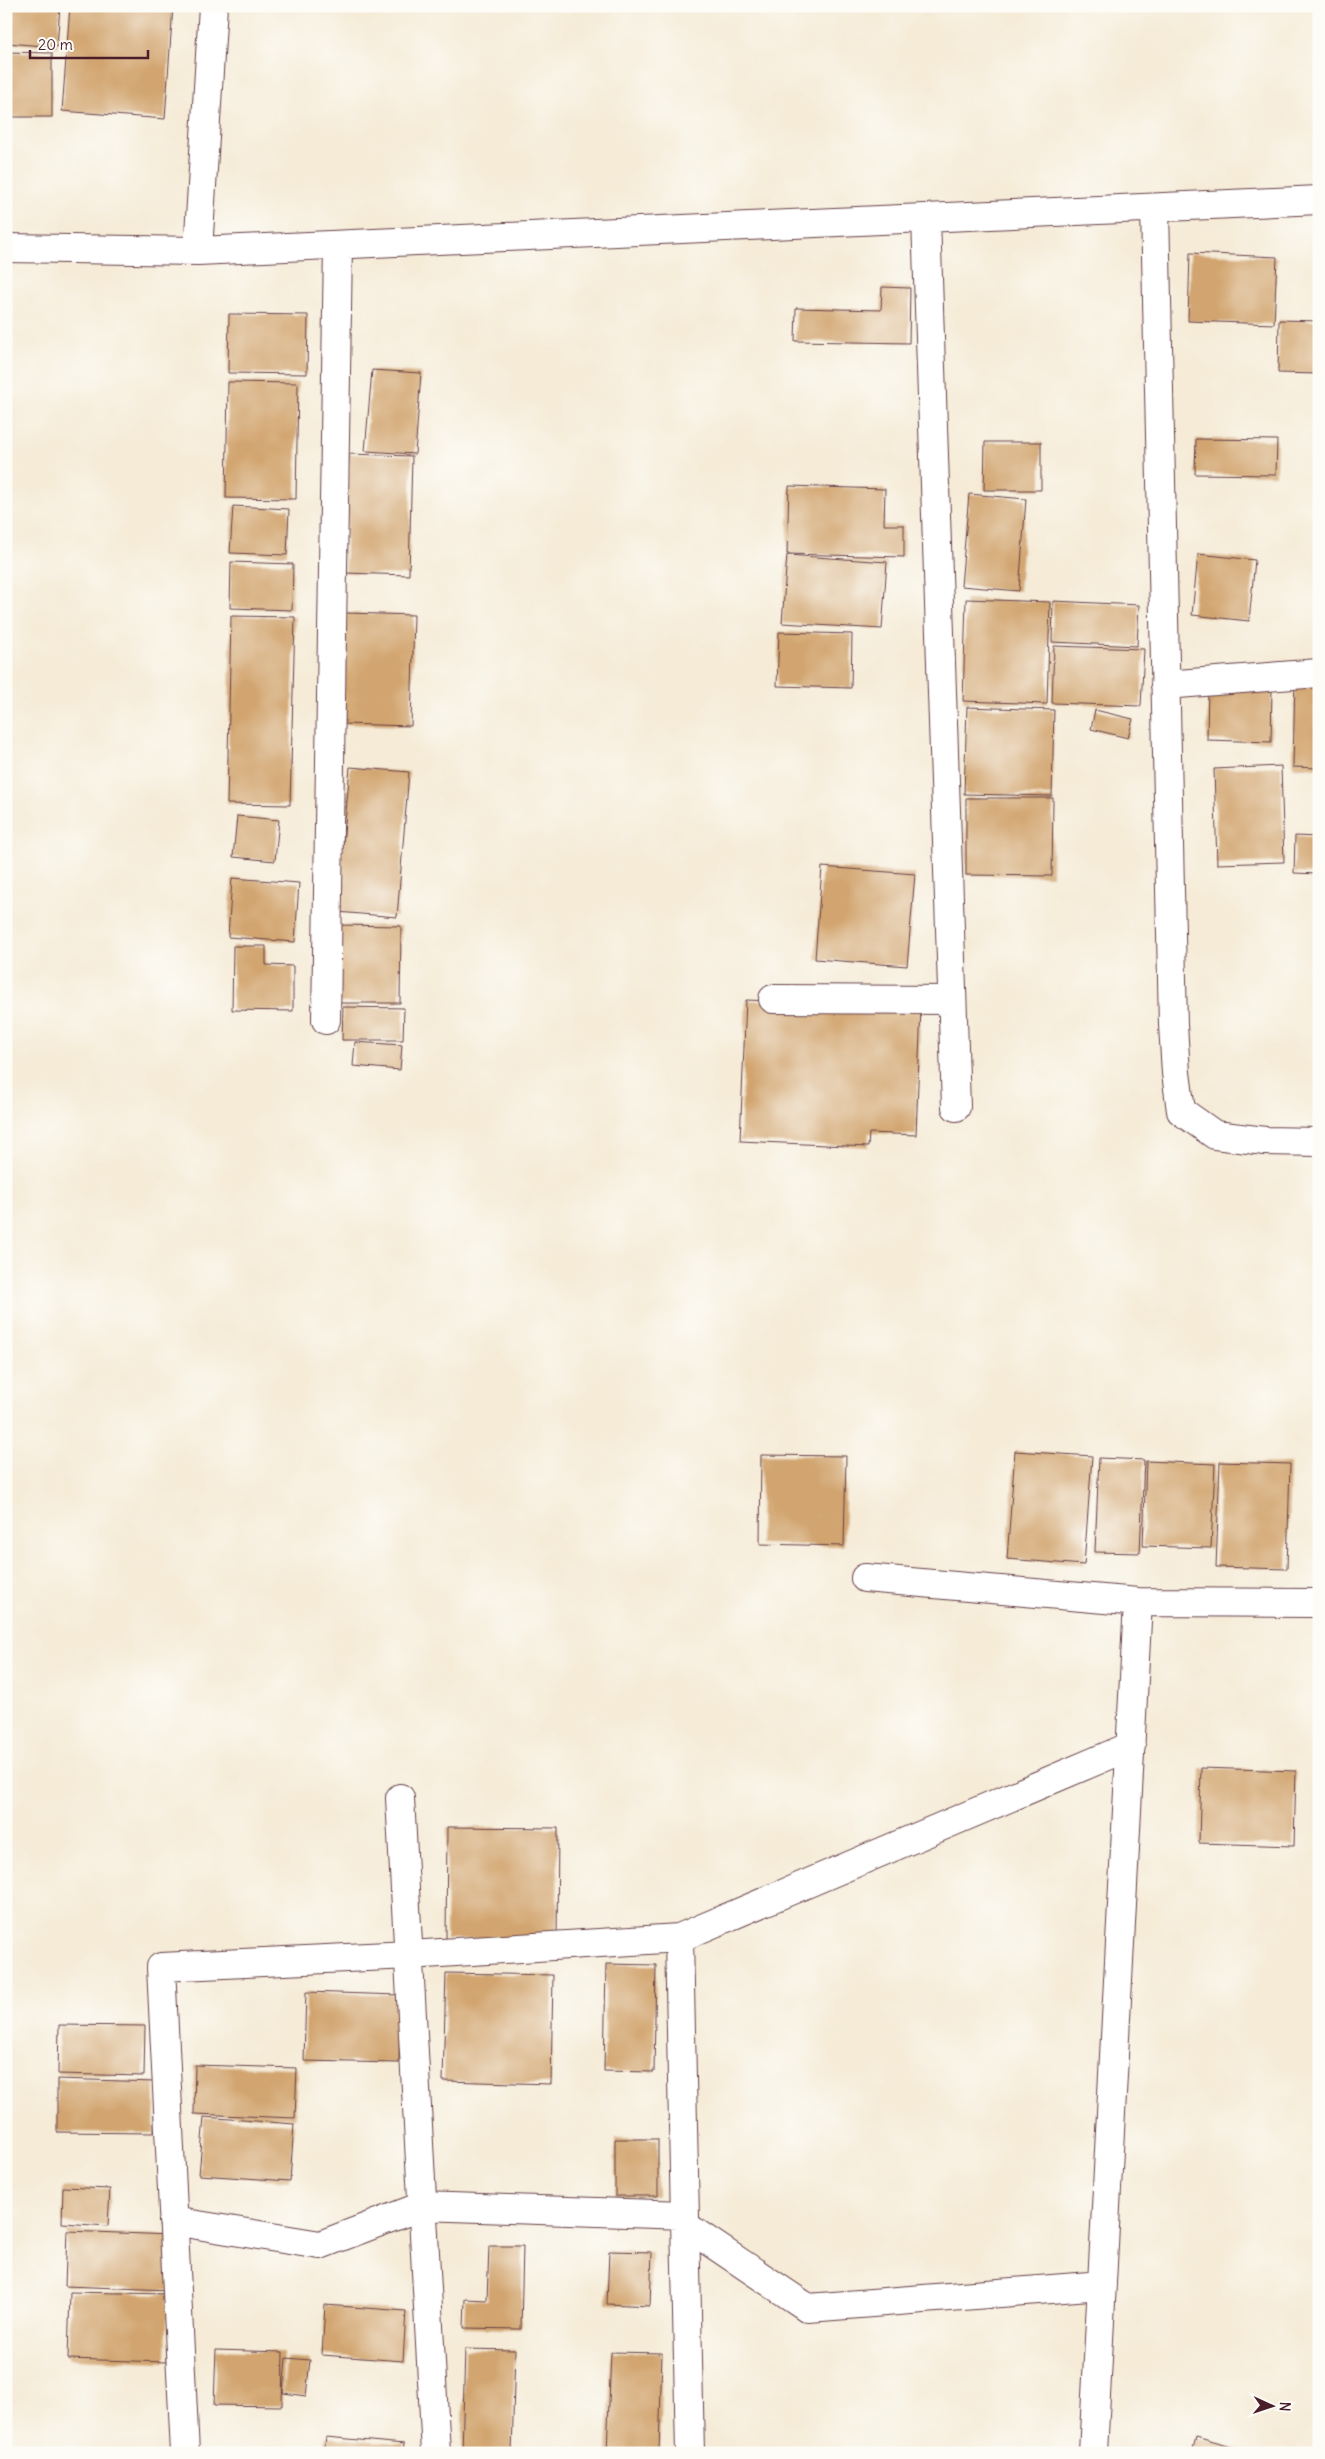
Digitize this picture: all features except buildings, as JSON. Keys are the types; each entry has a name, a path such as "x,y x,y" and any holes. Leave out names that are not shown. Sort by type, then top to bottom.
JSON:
{"street":[{"path":"198,251 213,6"},
{"path":"6,248 198,251 1155,209 1319,200"},
{"path":"1155,209 1173,1025 1181,1111 1216,1135 1265,1141 1319,1142"},
{"path":"926,219 956,1107"},
{"path":"326,1020 338,245"},
{"path":"1165,685 1319,673"},
{"path":"773,999 952,1000"},
{"path":"865,1578 1138,1602 1319,1602"},
{"path":"1093,2453 1138,1602"},
{"path":"185,2453 160,1967 409,1955 680,1938 1130,1746"},
{"path":"400,1798 436,2453"},
{"path":"680,1938 690,2453"},
{"path":"173,2221 320,2245 422,2206 686,2221 808,2308 1102,2285"}]}
